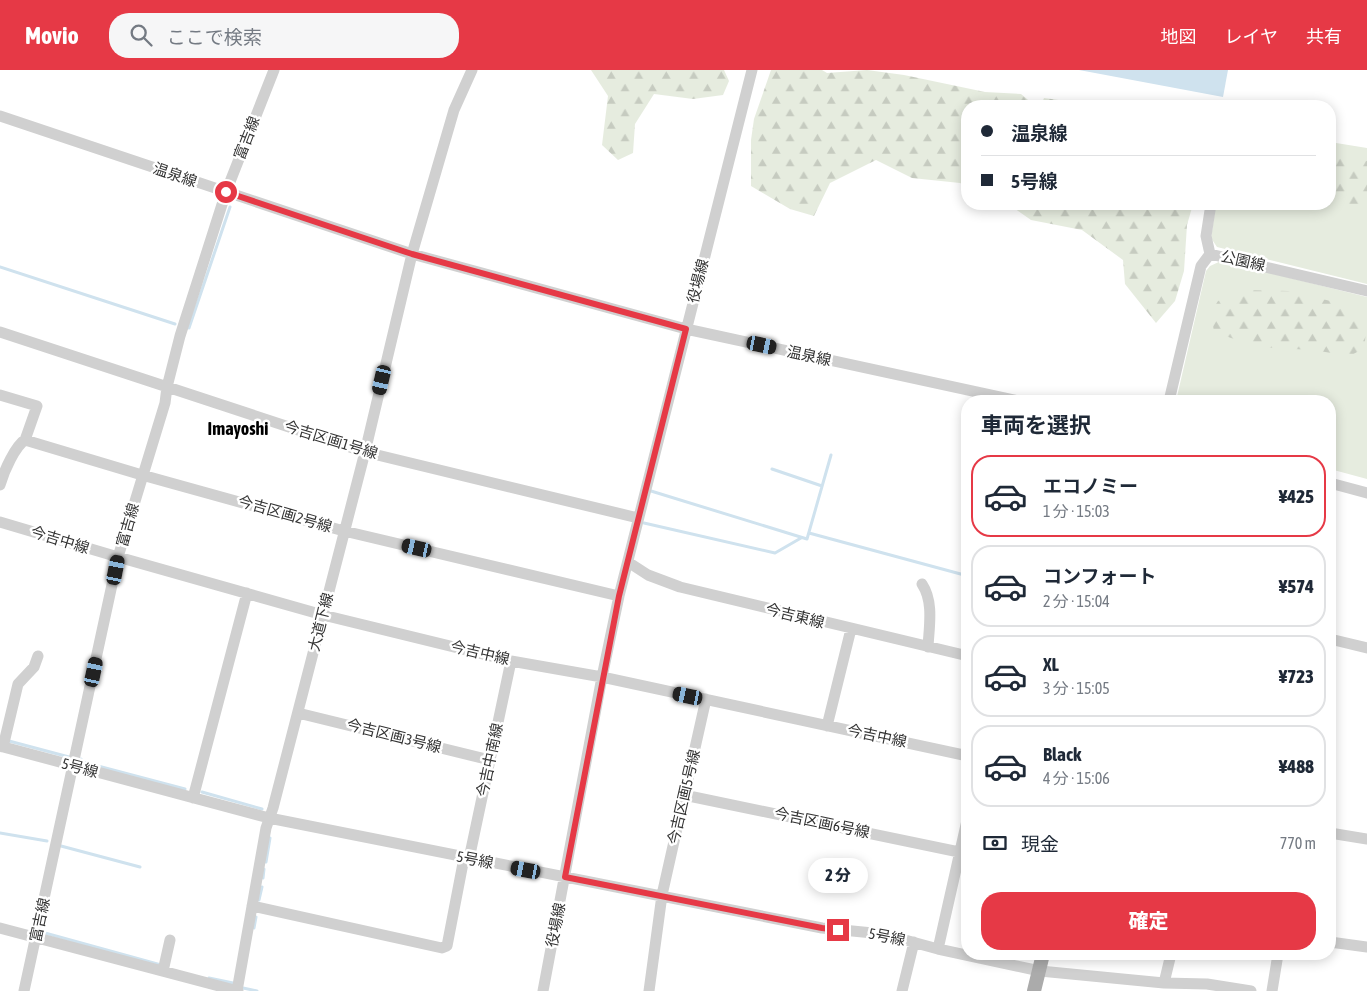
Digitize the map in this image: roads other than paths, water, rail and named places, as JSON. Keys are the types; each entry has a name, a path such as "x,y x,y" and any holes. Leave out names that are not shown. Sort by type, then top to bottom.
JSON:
{"main road":[{"path":"1034,991 1042,960"}],"street":[{"name":"富吉線","path":"24,991 118,557 165,403 167,387 180,336 226,192 274,70"},
{"name":"大道下線","path":"237,991 269,818 365,452 412,254 454,110 472,70"},
{"name":"役場線","path":"543,991 619,596 752,70"},
{"name":"温泉線","path":"0,116 412,254 686,329 991,395"},
{"path":"1210,210 1206,236 1210,254"},
{"name":"公園線","path":"1170,395 1201,266 1210,254 1367,291"},
{"name":"今吉区画1号線","path":"0,332 365,452 638,518"},
{"path":"0,394 37,406 26,439 20,443 0,484"},
{"name":"今吉区画2号線","path":"26,439 142,475 344,531 619,596"},
{"path":"1336,485 1367,493"},
{"name":"今吉中線","path":"0,522 323,615 511,661 602,677 961,755"},
{"name":"今吉東線","path":"628,562 648,574 680,587 851,630 961,654"},
{"path":"922,584 928,592 930,601 928,647"},
{"path":"192,798 246,593"},
{"path":"827,726 851,630"},
{"path":"1336,640 1367,648"},
{"path":"1,747 18,684 34,667 38,656"},
{"name":"今吉中南線","path":"252,906 442,948 447,946 511,661"},
{"name":"今吉区画5号線","path":"649,991 662,895 706,699"},
{"name":"今吉区画3号線","path":"298,712 490,760"},
{"name":"5号線","path":"1,747 269,818 822,928 883,934 961,954"},
{"name":"今吉区画6号線","path":"684,795 959,852"},
{"path":"1336,833 1367,839"},
{"path":"938,949 961,844"},
{"path":"0,928 237,991"},
{"path":"163,971 170,940"},
{"path":"902,991 914,942"},
{"path":"1336,943 1367,947"},
{"name":"5号線","path":"991,960 1040,970 1164,983 1207,984 1250,991"},
{"path":"1164,983 1170,960"},
{"path":"1272,991 1277,960"}],"water":[{"path":"1079,70 1228,70 1223,97"}],"waterway":[{"path":"189,328 230,207"},
{"path":"0,267 175,324"},
{"path":"651,491 807,539 831,455"},
{"path":"772,469 822,486"},
{"path":"644,523 775,553 801,538"},
{"path":"809,533 961,574"},
{"path":"9,741 69,757"},
{"path":"81,759 83,762 185,789"},
{"path":"202,792 262,809"},
{"path":"0,833 47,841"},
{"path":"266,862 270,838"},
{"path":"61,846 140,867"},
{"path":"263,878 264,869"},
{"path":"259,900 262,887"},
{"path":"254,928 256,917"},
{"path":"45,933 161,965"},
{"path":"209,978 233,983"},
{"path":"243,988 257,991"}],"district":[{"name":"Imayoshi","path":"238,429"}]}
